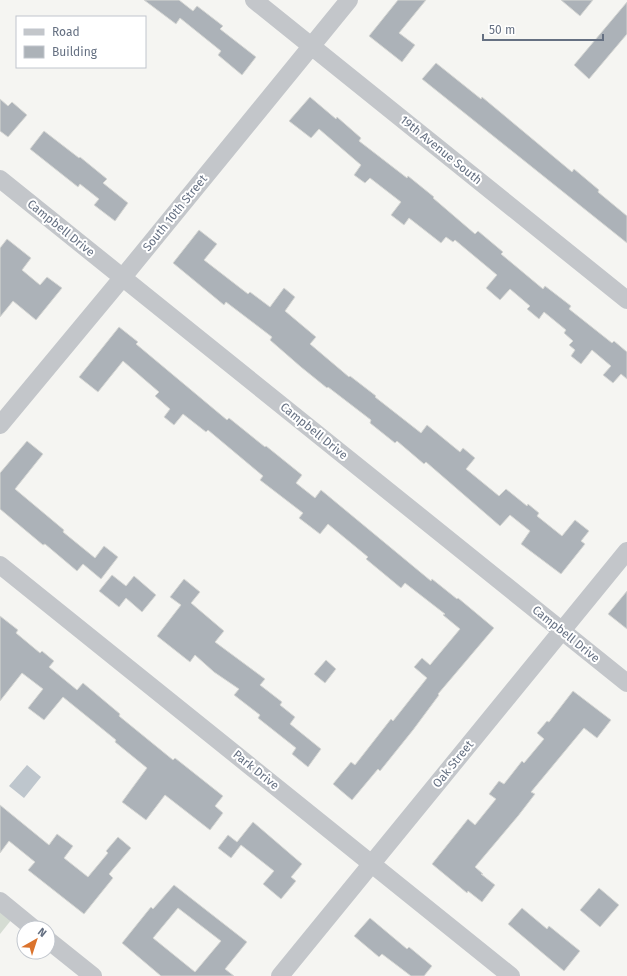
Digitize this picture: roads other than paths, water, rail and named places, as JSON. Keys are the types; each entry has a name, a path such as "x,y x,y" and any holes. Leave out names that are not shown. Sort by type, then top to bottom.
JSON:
{"street":[{"name":"19th Avenue South","path":"254,0 627,300"},
{"name":"South 10th Street","path":"0,425 349,0"},
{"name":"Campbell Drive","path":"0,179 627,683"},
{"name":"Oak Street","path":"280,976 627,551"},
{"name":"Park Drive","path":"0,565 511,976"},
{"path":"0,901 23,920"},
{"path":"56,946 93,976"}]}
